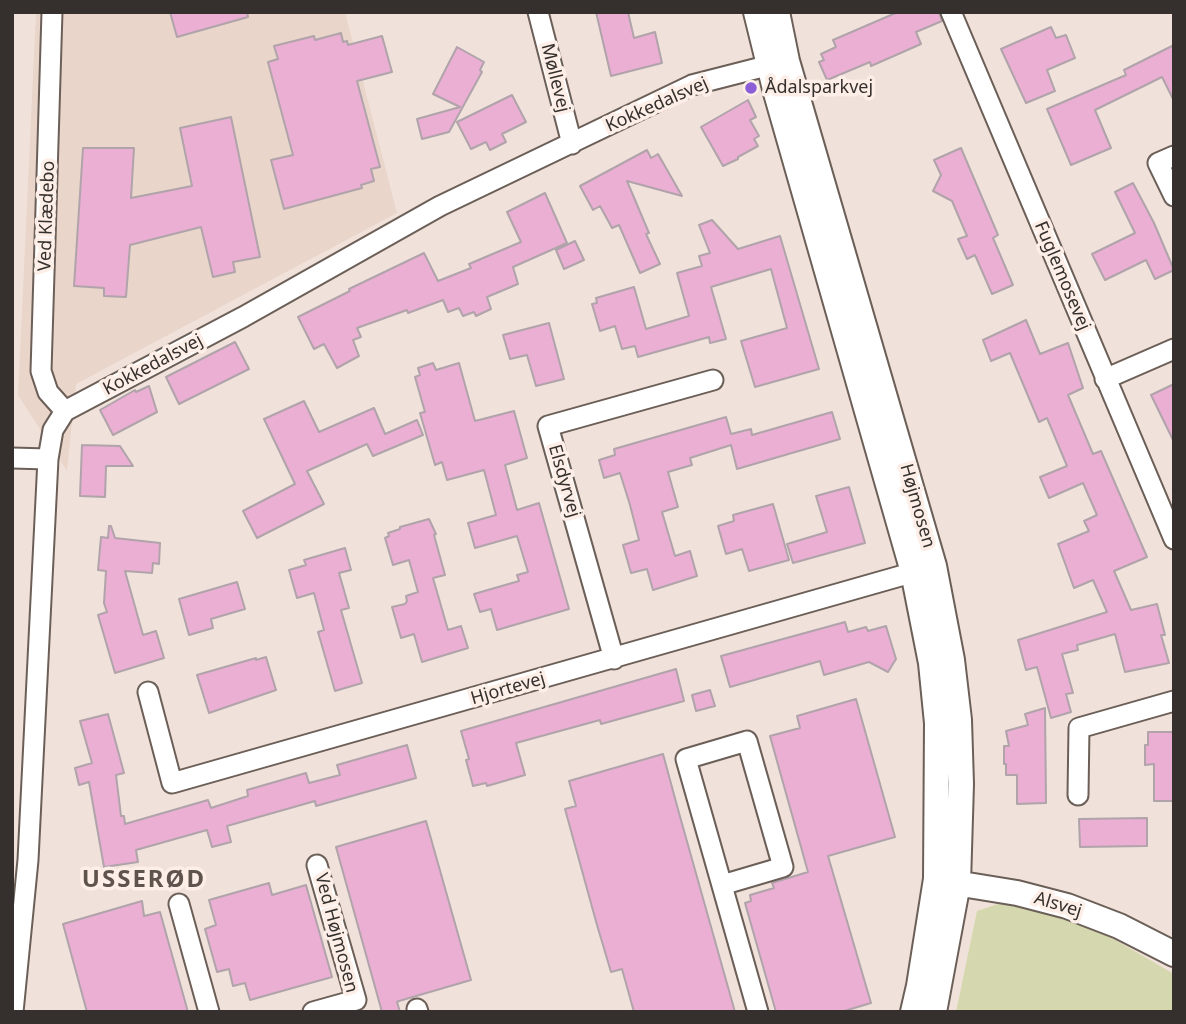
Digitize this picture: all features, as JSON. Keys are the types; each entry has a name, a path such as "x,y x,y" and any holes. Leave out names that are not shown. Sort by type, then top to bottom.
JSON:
{"street":[{"name":"Ved Klædebo","path":"52,12 41,371 48,392 65,411"},
{"name":"Møllevej","path":"538,12 572,144"},
{"name":"Højmosen","path":"756,12 778,62 924,569 947,881 934,1012"},
{"name":"Højmosen","path":"777,12 778,62"},
{"name":"Fuglemosevej","path":"951,12 1174,539"},
{"name":"Kokkedalsvej","path":"65,411 243,317 440,206 692,85 778,62"},
{"path":"1174,156 1158,163 1174,197"},
{"path":"1105,379 1174,349"},
{"name":"Elsdyrvej","path":"614,659 548,426 713,380"},
{"path":"13,1012 20,862 48,459 52,430 65,411"},
{"path":"12,458 48,459"},
{"name":"Hjortevej","path":"148,692 172,783 924,569"},
{"path":"1079,795 1079,728 1174,701"},
{"path":"722,885 783,867 747,741 686,759 758,1012"},
{"name":"Ved Højmosen","path":"313,1012 356,1000 317,865"},
{"name":"Højmosen","path":"913,1012 947,881"},
{"name":"Alsvej","path":"947,881 1017,892 1067,906 1173,951"},
{"path":"179,904 209,1012"}],"shaded area":[{"path":"36,12 345,12 397,213 76,384 67,471 18,395"}],"green space":[{"path":"1001,903 1058,917 1112,938 1174,974 1174,1012 956,1012 977,911"}],"building":[{"path":"170,12 247,12 248,17 177,37"},
{"path":"596,12 628,12 634,38 655,32 662,63 611,76"},
{"path":"898,12 939,12 942,21 916,32 921,44 871,66 870,62 827,80 819,62 824,60 821,54 836,47 833,40"},
{"path":"1051,27 1056,38 1066,35 1075,58 1047,70 1055,91 1026,103 1001,49"},
{"path":"341,33 343,42 347,41 348,45 382,36 392,72 357,81 380,167 371,169 374,181 361,185 362,188 284,209 271,160 293,155 268,62 278,59 274,46 314,36 315,40"},
{"path":"1174,45 1174,101 1162,77 1095,110 1111,148 1071,165 1047,109 1126,75 1124,70"},
{"path":"457,47 484,62 480,70 482,72 449,132 422,139 417,119 460,107 433,94"},
{"path":"512,95 526,122 502,134 506,142 490,150 486,142 471,149 457,122"},
{"path":"748,100 756,117 750,120 759,136 754,139 758,146 723,166 701,127"},
{"path":"231,117 260,257 233,262 235,272 213,277 201,227 130,245 126,297 104,296 104,288 74,286 83,148 134,148 131,198 192,186 180,128"},
{"path":"961,148 998,235 993,238 1013,285 992,294 975,255 967,259 958,239 967,236 952,201 933,191 941,175 934,160"},
{"path":"647,150 651,158 658,154 682,196 627,181 660,264 640,273 619,225 612,228 600,206 593,210 580,186"},
{"path":"1133,183 1174,270 1155,279 1146,260 1105,280 1092,254 1135,233 1115,192"},
{"path":"545,193 567,243 513,267 518,284 487,297 491,309 476,316 474,312 463,316 459,308 448,312 443,300 357,328 361,337 353,340 359,356 337,368 324,344 314,349 298,317 424,253 438,281 471,268 469,264 521,242 507,212"},
{"path":"712,220 738,249 780,236 819,369 755,387 741,341 787,328 771,269 711,287 726,339 710,343 709,337 638,357 635,346 622,349 615,326 600,331 592,304 597,303 596,298 634,287 646,329 689,316 677,273 702,266 699,256 710,253 699,225"},
{"path":"575,241 584,260 564,269 556,250"},
{"path":"1026,320 1040,354 1068,343 1083,388 1068,395 1093,454 1101,451 1147,557 1114,571 1131,610 1157,604 1165,635 1161,635 1169,663 1125,672 1115,634 1077,645 1078,650 1062,654 1073,693 1066,694 1071,712 1051,718 1037,667 1026,670 1018,640 1107,612 1093,580 1074,588 1058,544 1089,531 1084,521 1097,515 1083,483 1049,498 1040,477 1067,466 1047,418 1039,422 1010,353 991,361 983,340"},
{"path":"549,323 564,379 536,386 527,355 510,359 503,335"},
{"path":"235,342 249,369 179,404 166,377"},
{"path":"433,363 436,370 459,363 475,421 514,411 527,458 505,465 517,510 539,503 569,609 497,630 491,609 480,612 474,594 519,581 517,575 528,572 517,536 475,548 468,523 496,515 484,470 447,480 442,462 435,465 420,413 425,412 415,377 420,375 418,368"},
{"path":"1174,384 1174,442 1151,395"},
{"path":"149,386 157,412 113,435 100,410 135,390 136,392"},
{"path":"304,401 319,432 374,408 385,434 417,420 423,435 373,456 367,444 307,471 324,504 257,538 243,511 295,484 264,419"},
{"path":"832,412 840,439 737,469 731,445 690,458 692,465 668,472 678,507 662,512 675,556 690,551 697,576 653,590 647,569 631,573 623,545 639,540 630,505 620,473 604,478 599,460 615,455 614,449 726,417 731,434 751,429 752,435"},
{"path":"82,445 120,446 133,466 106,466 105,497 80,496"},
{"path":"849,487 865,543 793,563 787,544 827,532 816,496"},
{"path":"773,504 789,560 749,571 742,549 726,554 718,526 734,521 733,515"},
{"path":"429,519 436,534 434,535 445,575 433,578 448,630 461,626 468,648 422,662 414,634 401,638 392,607 405,604 406,596 418,592 409,560 393,565 385,538 389,536 388,533 400,527"},
{"path":"109,526 115,538 160,543 159,564 153,563 152,573 125,571 143,635 156,631 164,658 115,673 98,615 107,612 104,603 106,571 98,570 101,537 108,538"},
{"path":"345,548 351,570 339,573 349,608 341,610 362,683 335,691 318,632 324,630 314,593 297,598 289,570 306,565 304,560"},
{"path":"237,582 245,609 211,619 213,628 189,635 179,599"},
{"path":"845,622 848,632 866,627 868,631 886,626 896,659 888,672 869,662 824,675 820,661 730,687 721,656"},
{"path":"266,657 276,690 209,713 197,675"},
{"path":"676,669 684,701 601,724 600,720 516,743 525,775 487,786 486,783 473,786 461,731"},
{"path":"710,690 715,706 696,711 692,695"},
{"path":"856,699 895,837 828,856 871,1003 841,1012 776,1012 745,903 751,901 750,895 774,888 772,883 808,872 770,736 800,728 797,716"},
{"path":"1045,708 1046,803 1017,804 1017,775 1006,775 1004,764 1004,746 1009,746 1006,731 1028,725 1025,714"},
{"path":"108,714 124,773 116,775 121,816 124,816 125,824 208,800 211,808 248,796 247,790 306,773 309,783 340,775 337,765 407,745 416,778 316,806 315,801 227,826 231,842 212,847 207,830 136,850 138,862 104,867 89,782 79,785 75,768 92,763 80,721"},
{"path":"1148,732 1174,732 1174,801 1154,801 1154,764 1145,765"},
{"path":"663,754 735,1012 634,1012 622,969 611,972 597,925 565,809 576,806 569,781"},
{"path":"1147,818 1147,846 1080,847 1079,819"},
{"path":"426,821 471,980 399,1001 400,1012 382,1012 336,847"},
{"path":"269,883 272,895 306,885 332,977 250,1000 245,983 233,986 229,969 217,972 205,929 216,925 209,900"},
{"path":"142,901 144,916 160,912 188,1012 87,1012 63,924"}],"place":[{"name":"Ådalsparkvej","path":"751,88"}],"district":[{"name":"USSERØD","path":"144,880"}]}
